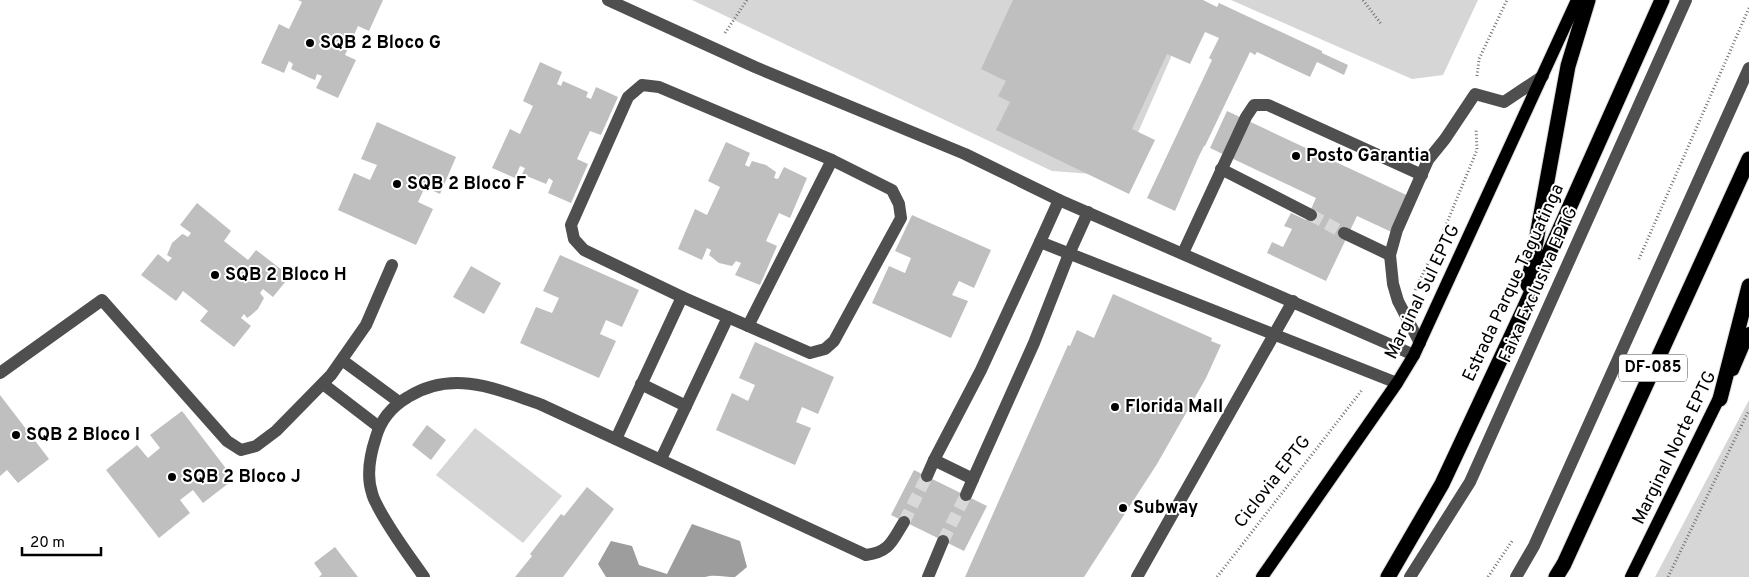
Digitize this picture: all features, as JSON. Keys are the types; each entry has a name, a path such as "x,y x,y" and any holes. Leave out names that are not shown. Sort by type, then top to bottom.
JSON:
{"highway":[{"path":"1524,309 1568,66 1588,0"},
{"name":"Estrada Parque Taguatinga","path":"1388,577 1442,484 1524,309 1662,0"},
{"name":"DF-085","path":"1556,577 1564,564 1749,159"},
{"path":"1720,399 1749,286"}],"main road":[{"name":"Marginal Sul EPTG","path":"1262,577 1397,383 1417,349 1577,0"},
{"name":"Marginal Norte EPTG","path":"1631,577 1720,399 1749,333"}],"lane":[{"path":"608,0 715,49 965,154 1059,200 1292,301 1417,349"},
{"name":"Faixa Exclusiva EPTG","path":"1410,577 1470,482 1686,0"},
{"path":"1516,577 1534,546 1749,68"},
{"path":"1417,349 1398,301 1390,255 1397,230 1428,160 1445,139 1475,94 1504,102 1543,76"},
{"path":"642,84 659,87 832,160 892,190 900,204 901,218 834,341 825,350 810,353 728,318 584,250 574,239 571,225 628,97 642,84"},
{"path":"1183,253 1246,116 1254,105 1268,105 1422,175"},
{"path":"748,326 832,160"},
{"path":"1221,170 1311,216"},
{"path":"927,476 981,370 1059,200"},
{"path":"966,495 1034,343 1069,254 1088,212"},
{"path":"1344,233 1390,255"},
{"path":"1040,242 1397,383"},
{"path":"0,373 102,300 228,441 241,450 256,446 276,431 323,384 342,360 366,326 392,265"},
{"path":"616,438 682,297"},
{"path":"1137,577 1292,301"},
{"path":"660,459 728,318"},
{"path":"342,360 398,402"},
{"path":"424,577 388,527 372,493 369,470 371,451 379,427 390,409 417,391 440,383 461,382 492,388 542,405 866,555 880,553 888,547 904,522"},
{"path":"323,384 379,427"},
{"path":"641,384 686,406"},
{"path":"934,460 973,479"},
{"path":"928,577 943,541"}],"path":[{"path":"715,49 747,0"},
{"path":"1363,0 1382,25"},
{"path":"1475,94 1479,60 1507,0"},
{"path":"1638,261 1749,8"},
{"path":"1416,288 1441,237 1477,150"},
{"name":"Ciclovia EPTG","path":"1217,577 1350,404"},
{"path":"1668,577 1749,410"},
{"path":"1488,577 1513,539"}],"shaded area":[{"path":"692,0 1196,0 1119,176 1052,171"},
{"path":"1231,0 1478,0 1443,75 1412,79"},
{"path":"1749,400 1749,577 1655,577"},
{"path":"475,428 562,496 523,543 436,475"},
{"path":"692,524 740,541 747,567 735,577 606,577 598,564 611,541 632,546 639,565 667,574"}],"building":[{"name":"SQB 2 Bloco G","path":"298,0 383,0 369,31 358,26 345,55 356,60 338,98 316,88 322,76 317,74 315,80 310,78 291,69 293,64 289,61 284,73 261,63 279,24 289,29 302,2"},
{"path":"1013,0 1203,0 1217,7 1219,3 1348,65 1344,75 1317,62 1310,77 1257,52 1255,55 1250,52 1199,156 1175,211 1147,198 1212,60 1209,58 1219,38 1205,32 1190,64 1167,54 1132,129 1155,140 1129,194 996,130 1010,102 998,96 1006,81 981,69"},
{"path":"540,62 562,72 557,84 561,86 563,81 588,92 586,97 591,99 596,87 618,97 601,135 590,131 577,159 588,164 571,203 548,193 553,181 549,178 546,184 522,174 525,168 520,166 515,178 492,168 510,129 520,134 533,106 523,101"},
{"path":"1227,111 1415,199 1398,235 1357,216 1326,281 1267,253 1272,242 1283,247 1292,229 1284,226 1291,213 1306,220 1316,198 1210,148"},
{"name":"SQB 2 Bloco F","path":"377,122 456,157 440,194 425,187 418,202 433,209 416,245 338,210 354,173 370,180 377,165 361,159"},
{"path":"726,142 750,153 745,165 749,167 752,161 766,165 776,172 774,178 778,179 784,167 807,178 790,218 779,213 766,241 777,246 760,285 735,275 741,263 736,261 732,266 719,263 709,255 711,250 707,248 702,260 678,249 695,209 707,215 720,187 708,181"},
{"name":"SQB 2 Bloco H","path":"197,203 231,231 224,241 248,260 256,250 290,276 273,297 263,289 260,293 264,298 258,309 247,318 244,314 241,318 251,326 234,347 200,321 208,311 183,291 176,301 141,275 158,254 168,262 172,258 167,255 172,243 181,235 183,234 188,237 191,233 180,225"},
{"path":"912,215 991,250 974,288 959,281 952,295 968,301 951,338 872,303 889,266 905,273 911,258 895,251"},
{"path":"560,255 639,290 622,327 606,320 600,334 616,341 599,378 520,343 536,307 552,313 559,298 543,291"},
{"path":"471,266 501,283 484,314 453,297"},
{"name":"Florida Mall","path":"1113,294 1212,338 1211,341 1221,345 1206,378 1157,464 1084,577 965,577 1068,345 1070,346 1077,330 1094,338"},
{"path":"755,342 834,377 818,414 802,407 796,422 811,428 795,465 716,430 732,393 748,401 755,385 739,378"},
{"name":"SQB 2 Bloco I","path":"0,395 49,459 18,483 7,470 0,476"},
{"name":"SQB 2 Bloco J","path":"182,411 234,479 203,503 193,490 180,500 190,513 159,538 106,470 137,445 148,458 160,448 150,435"},
{"path":"427,425 446,440 431,460 412,445"},
{"path":"914,470 987,506 964,551 891,515"},
{"path":"587,487 614,509 563,577 515,577 561,514 564,516"},
{"path":"335,547 358,577 319,577 322,574 314,563"}],"tunnel":[{"path":"1311,215 1344,233"},
{"path":"904,522 927,476"},
{"path":"943,541 966,495"}],"place":[{"name":"SQB 2 Bloco G","path":"310,43"},
{"name":"Posto Garantia","path":"1296,156"},
{"name":"SQB 2 Bloco F","path":"397,184"},
{"name":"SQB 2 Bloco H","path":"215,275"},
{"name":"Florida Mall","path":"1115,407"},
{"name":"SQB 2 Bloco I","path":"16,435"},
{"name":"SQB 2 Bloco J","path":"172,477"},
{"name":"Subway","path":"1123,508"}]}
